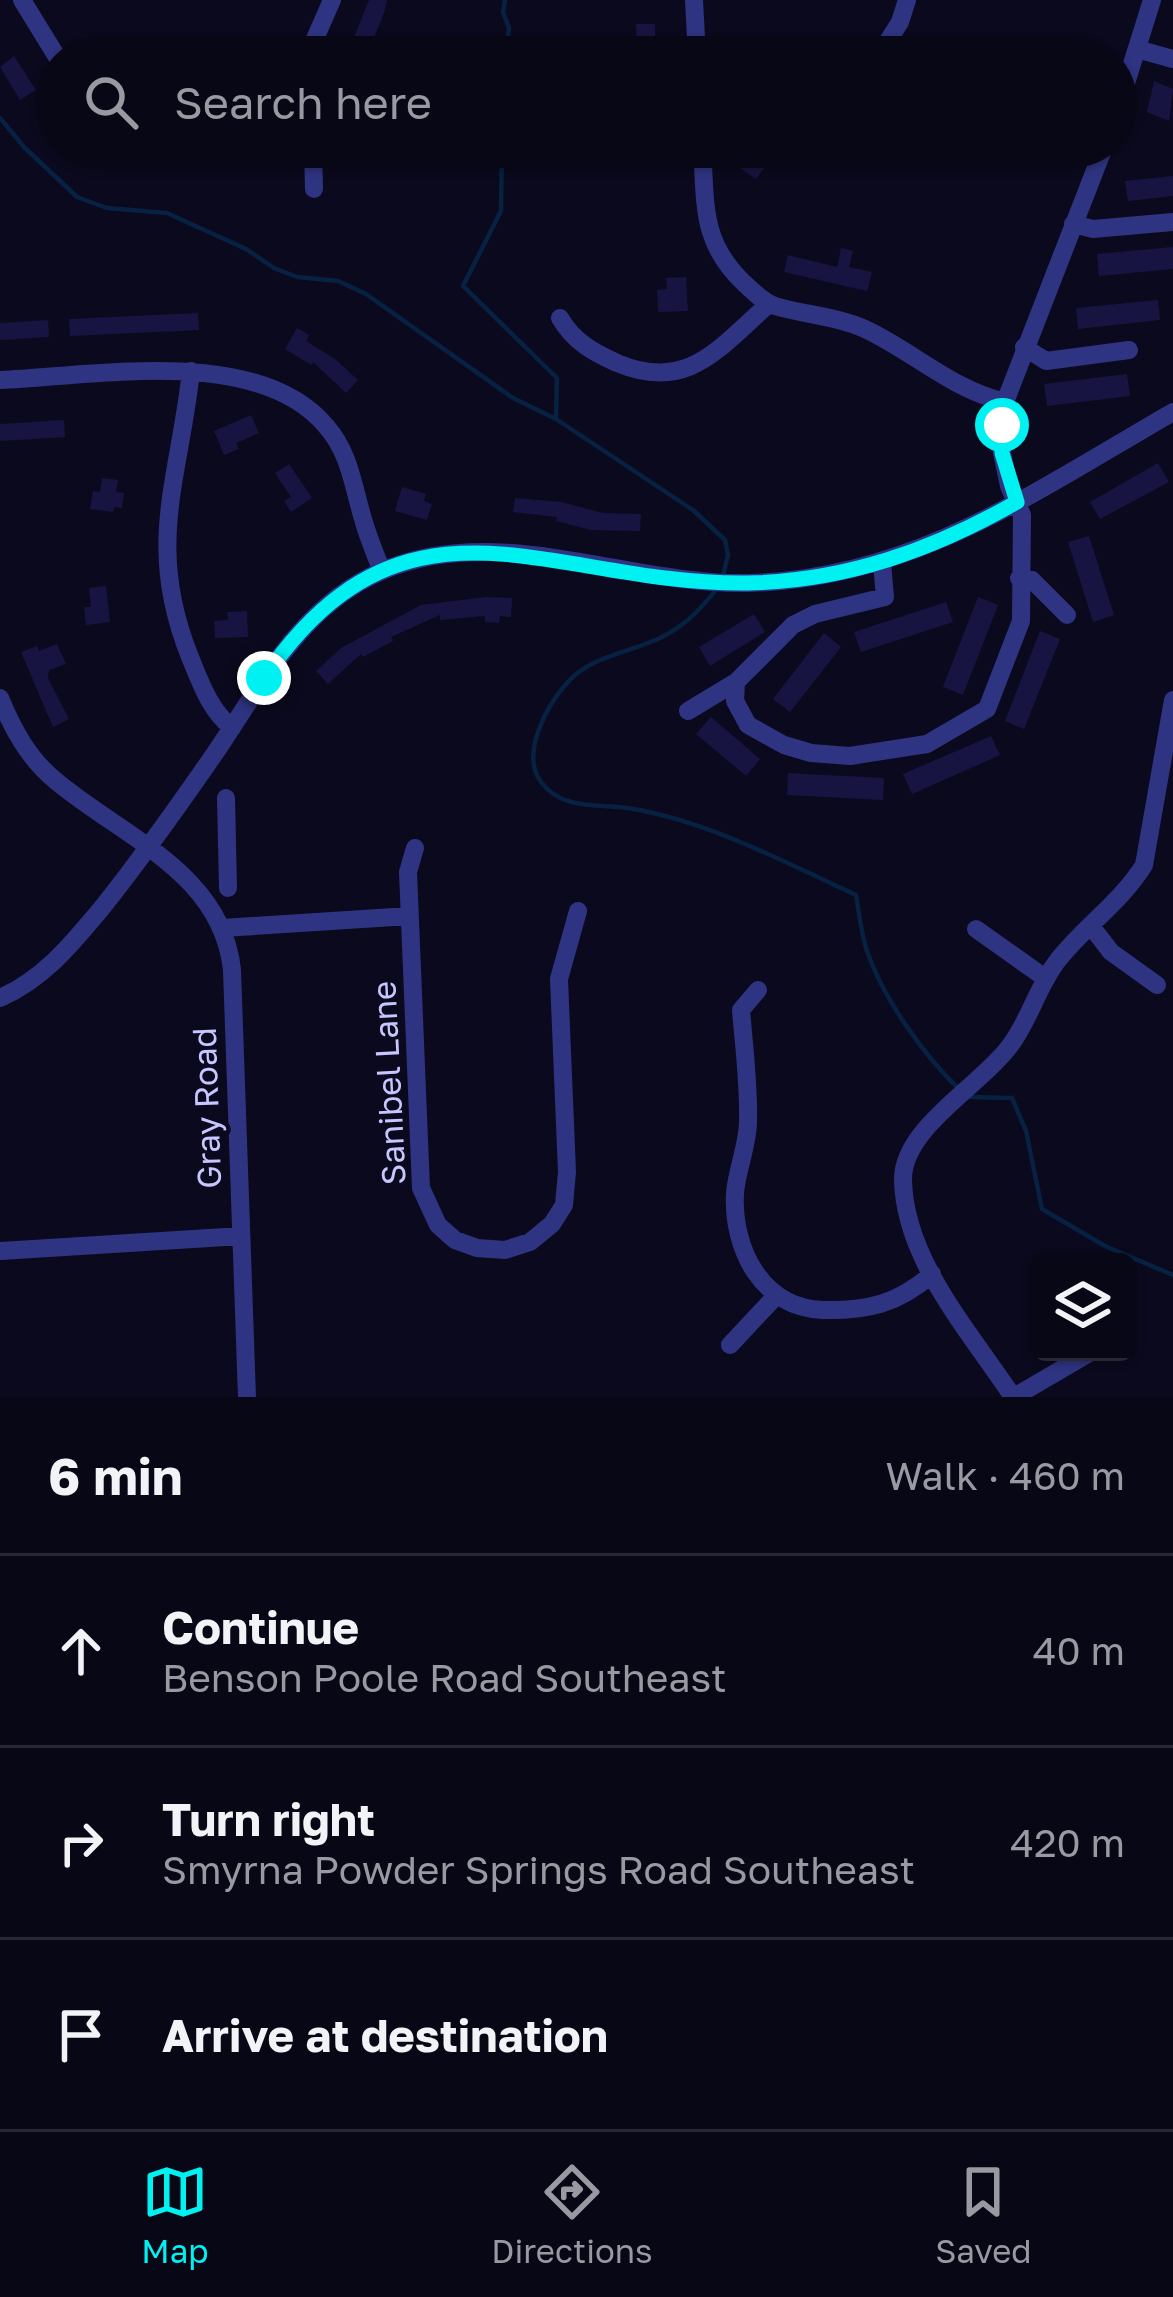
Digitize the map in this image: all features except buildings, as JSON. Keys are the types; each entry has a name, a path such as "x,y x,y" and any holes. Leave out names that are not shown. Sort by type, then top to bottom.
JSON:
{"street":[{"path":"22,0 44,36"},
{"path":"316,36 332,0"},
{"path":"694,0 696,36"},
{"path":"891,36 907,0"},
{"path":"1152,0 1137,50 1173,59"},
{"path":"314,168 314,189"},
{"path":"705,168 710,238 735,275 770,304 868,330 953,383 1005,402"},
{"path":"736,682 735,701 748,725 811,754 850,756 926,744 986,709 1021,621 1022,515 1002,453 1005,402 1096,168"},
{"path":"1073,224 1093,229 1173,221"},
{"path":"560,318 579,343 594,352 644,372 673,373 703,362 770,304"},
{"path":"1024,347 1046,361 1129,350"},
{"path":"0,380 191,371 239,376 272,387 326,426 352,470 362,518 382,571"},
{"path":"191,371 168,497 171,605 200,683 217,716 232,728"},
{"path":"0,998 42,973 67,951 150,848 279,657 311,619 382,571 434,556 475,551 679,577 747,583 793,580 882,563 945,540 1167,416 1173,436"},
{"path":"688,711 736,682 793,625 815,614 885,598 882,563"},
{"path":"1018,578 1032,580 1066,615"},
{"name":"Gray Road","path":"0,698 25,748 54,780 190,881 223,928 232,970 247,1397"},
{"path":"1075,1361 1013,1397 932,1274 905,1204 903,1174 911,1145 1011,1045 1045,978 1131,886 1144,865 1167,766 1173,700"},
{"path":"226,798 228,888"},
{"name":"Sanibel Lane","path":"415,848 408,872 422,1188 438,1225 455,1240 477,1249 506,1250 530,1242 552,1224 564,1205 560,979 578,911"},
{"path":"190,881 205,868 227,866"},
{"path":"223,928 409,916"},
{"path":"1090,926 1111,952 1157,986"},
{"path":"976,929 1045,978"},
{"path":"758,990 741,1010 748,1123 735,1190 736,1225 745,1255 774,1298 807,1310 864,1311 908,1295 932,1274"},
{"path":"0,1251 241,1236"},
{"path":"730,1346 774,1298"}],"waterway":[{"path":"505,0 508,36"},
{"path":"0,118 36,158"},
{"path":"46,168 77,197 107,208 167,213 246,249 274,268 297,277 338,281 366,294 513,398 556,419 693,510 725,540 728,555 723,576"},
{"path":"502,168 501,211 463,286 557,378 556,417"},
{"path":"718,587 679,627 594,663 567,683 539,730 535,771 560,798 634,809 691,824 856,895 865,944 883,988 919,1043 960,1090"},
{"path":"969,1097 1012,1098 1026,1131 1042,1209 1105,1246 1173,1275"}],"route":[{"path":"264,678 295,635 329,603 382,571 434,556 475,551 747,583 839,573 920,550 1017,502 1002,453 1002,425"}]}
